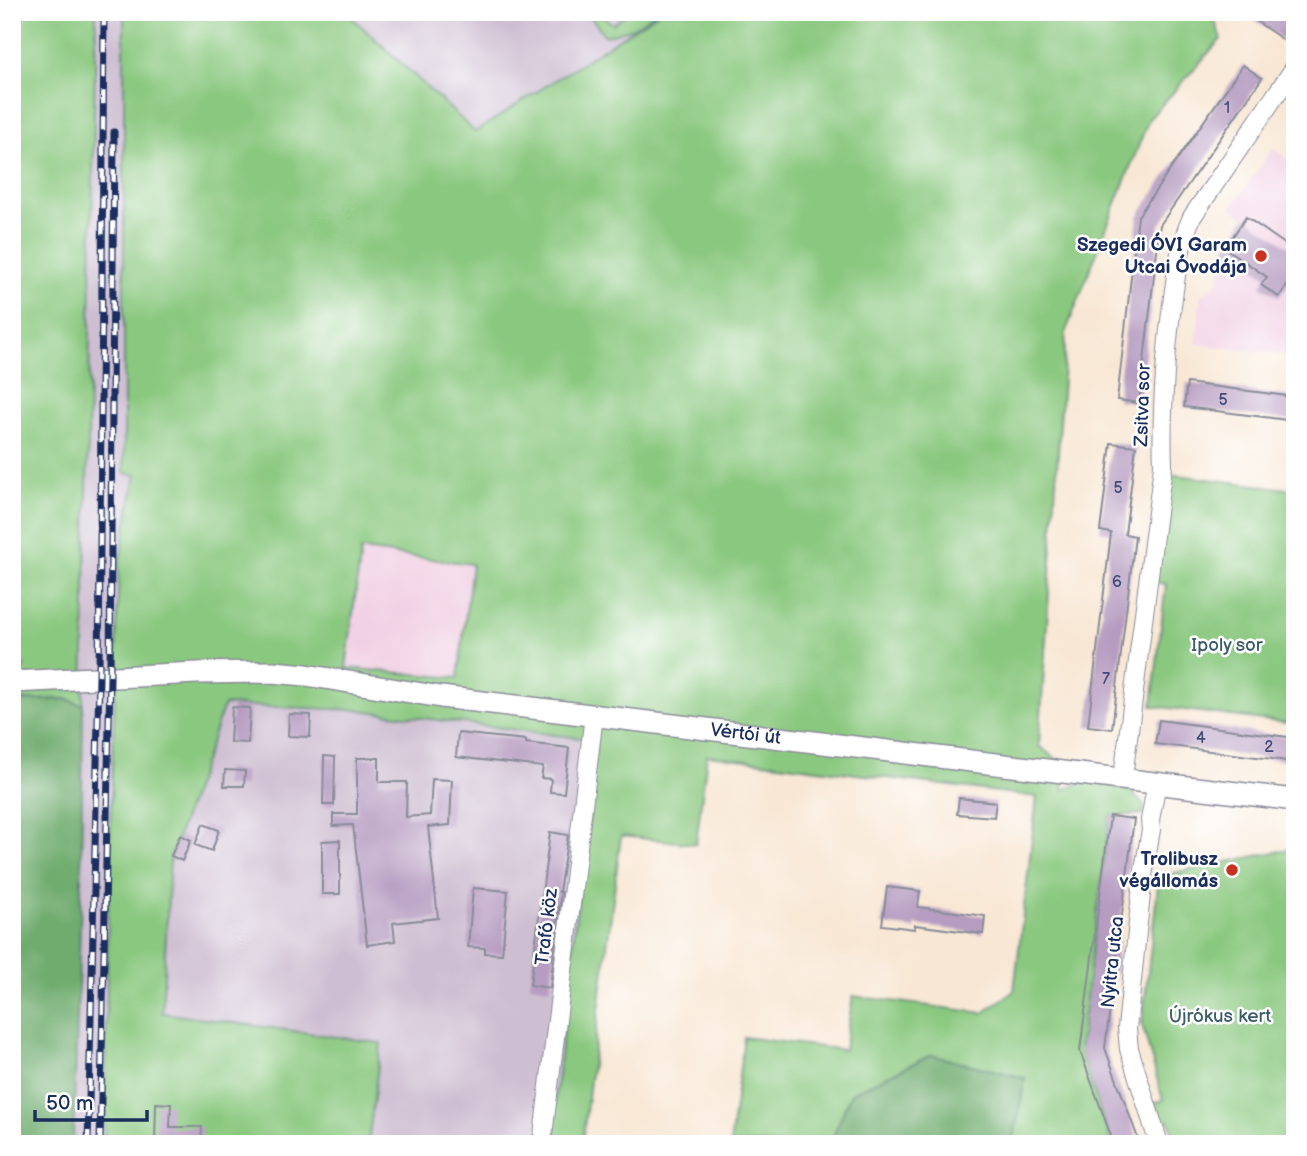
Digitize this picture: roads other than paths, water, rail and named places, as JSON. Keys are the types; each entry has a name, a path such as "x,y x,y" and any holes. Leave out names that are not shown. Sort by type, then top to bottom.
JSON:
{"street":[{"name":"Zsitva sor","path":"1123,777 1163,466 1161,420 1178,259 1192,217 1294,67"},
{"name":"Vértói út","path":"12,682 198,673 272,672 306,675 441,697 1123,777 1295,800"},
{"name":"Trafó köz","path":"542,1144 594,715"},
{"name":"Nyitra utca","path":"1157,782 1150,820 1152,830 1143,875 1127,1028 1129,1049 1159,1144"}],"railway":[{"path":"88,1144 99,678 104,12"},
{"path":"100,1144 110,677 114,132"}],"place":[{"name":"Szegedi ÓVI Garam Utcai Óvodája","path":"1261,256"},
{"name":"Trolibusz végállomás","path":"1232,870"}],"park label":[{"name":"Ipoly sor","path":"1227,645"},
{"name":"Újrókus kert","path":"1220,1016"}]}
